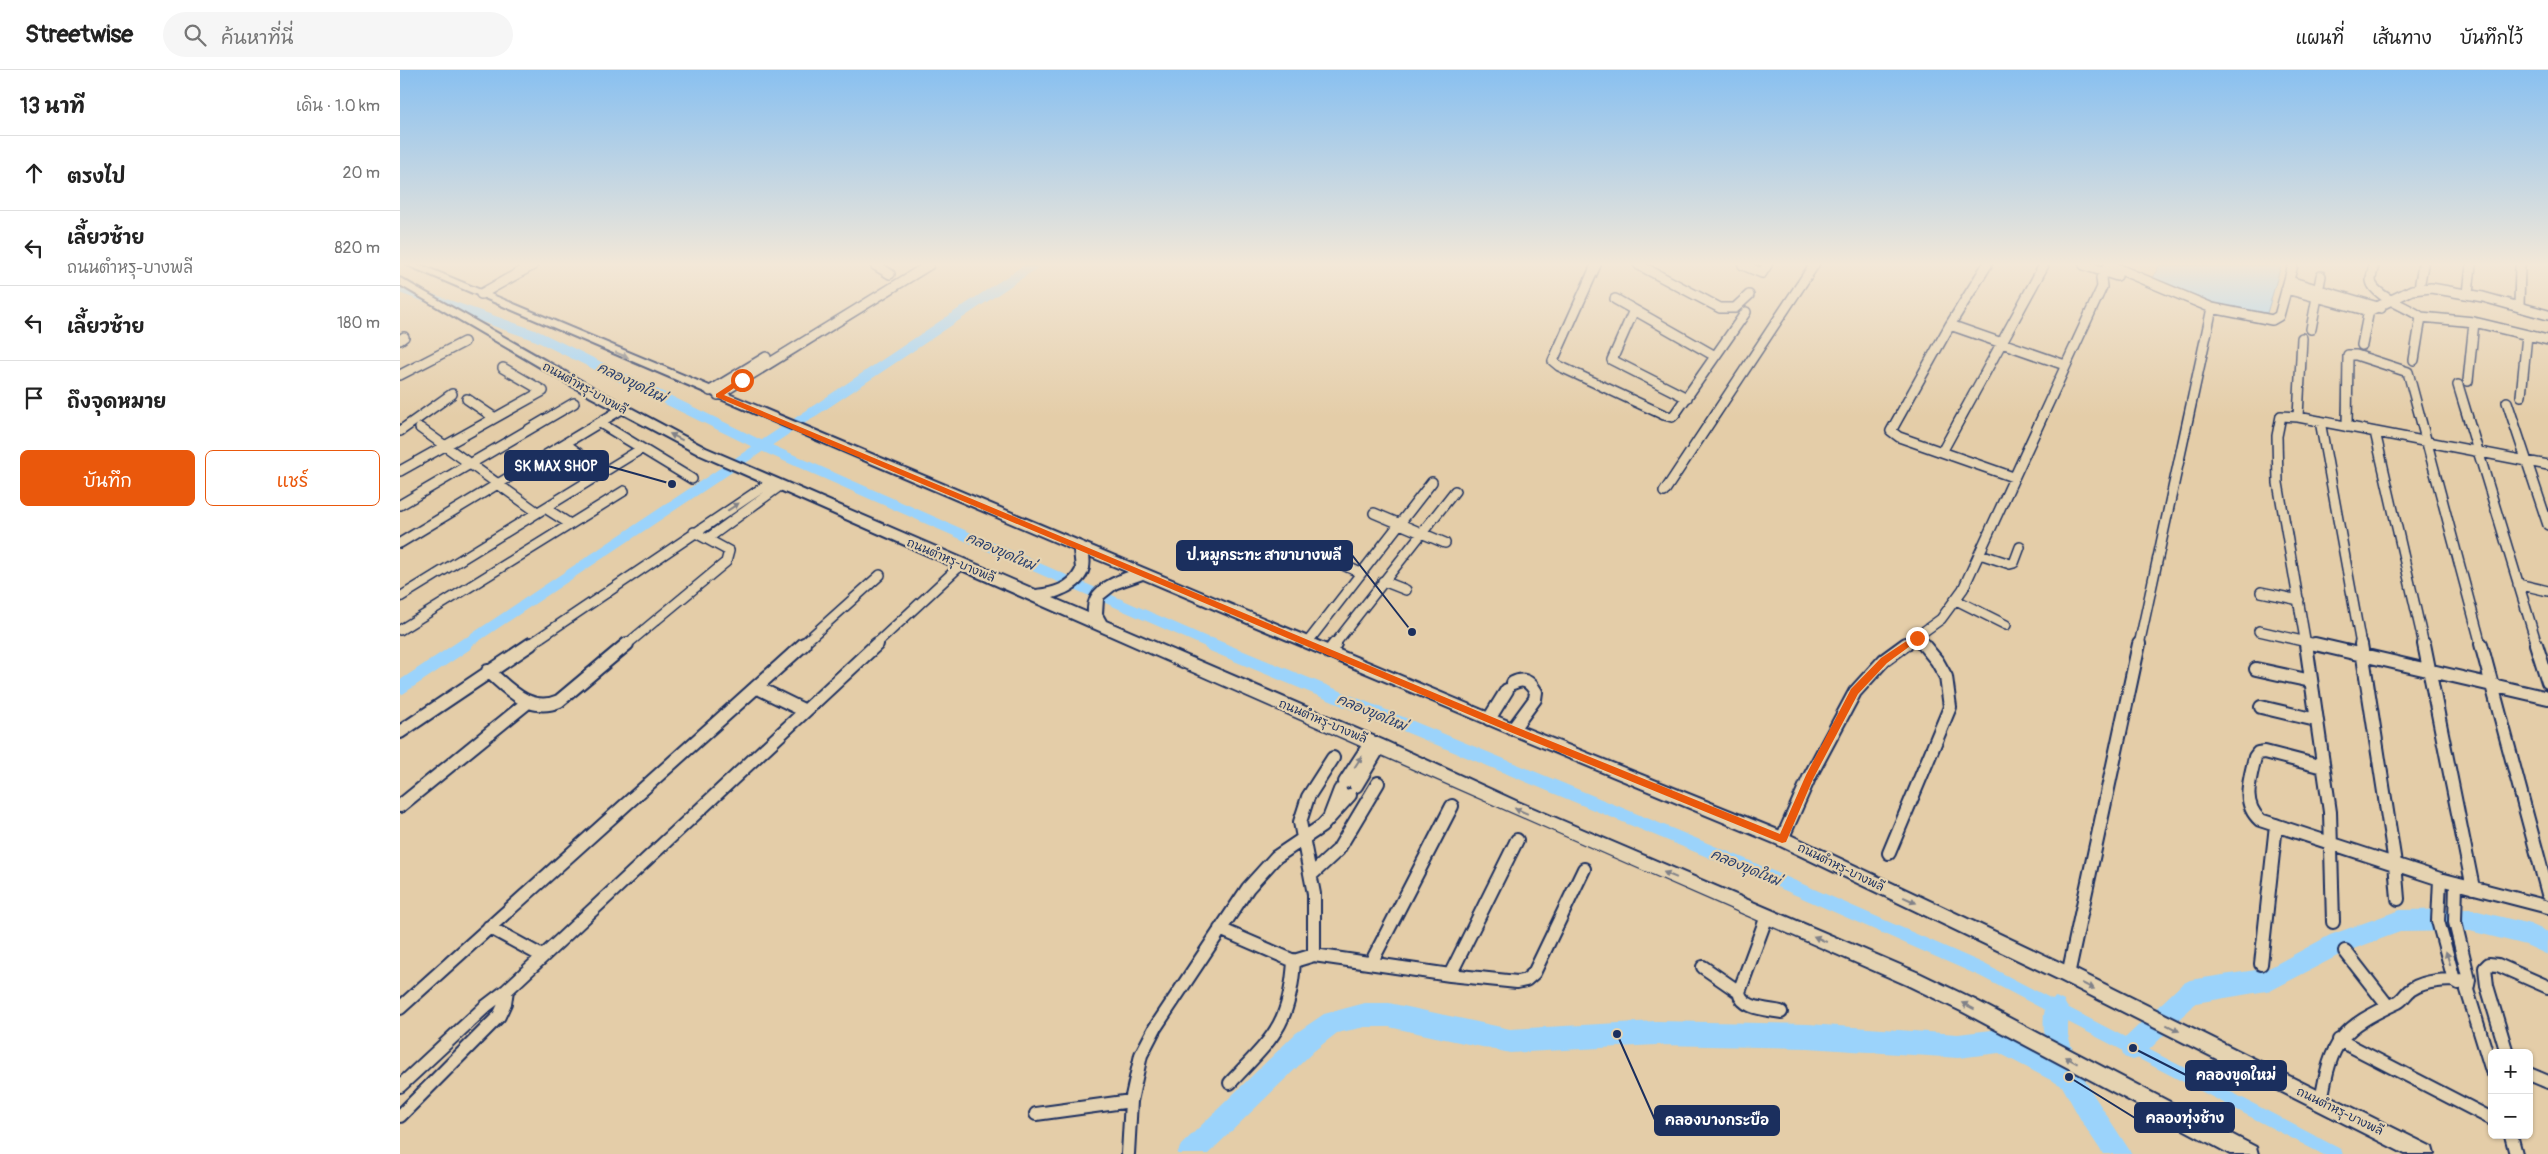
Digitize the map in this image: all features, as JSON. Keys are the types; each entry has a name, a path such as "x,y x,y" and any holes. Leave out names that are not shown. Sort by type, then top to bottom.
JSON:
{"main road":[{"name":"ถนนตำหรุ-บางพลี","path":"459,316 622,409 720,459 960,565 1376,744 1510,806 1913,979 2011,1028 2249,1154"},
{"name":"ถนนตำหรุ-บางพลี","path":"532,316 1142,574 1782,839 2068,975 2426,1154"},
{"path":"1033,596 1066,589 1078,577 1083,570 1084,558 1080,547"},
{"path":"1101,625 1094,616 1093,606 1100,595 1114,582 1142,574"}],"street":[{"path":"714,393 837,316"},
{"path":"714,393 844,316"},
{"path":"1572,316 1553,361 1558,366 1668,416 1675,414 1744,316"},
{"path":"1632,316 1612,360 1687,398"},
{"path":"1644,316 1716,356"},
{"path":"1664,492 1781,316"},
{"path":"1956,316 1891,432 1898,437 2013,477"},
{"path":"1942,452 2017,316"},
{"path":"1782,839 1809,778 1854,692 1884,660 1941,619 1956,600 1980,554 2013,477 2088,316"},
{"path":"2068,975 2210,316"},
{"path":"2248,316 2276,319 2277,316"},
{"path":"2311,330 2313,316"},
{"path":"2362,346 2368,316"},
{"path":"2414,360 2421,317 2474,322 2548,340"},
{"path":"2468,381 2474,322"},
{"path":"1950,326 2064,365"},
{"path":"2521,396 2527,335"},
{"path":"2298,416 2302,338"},
{"path":"400,375 464,342"},
{"path":"2347,426 2348,358 2352,354 2408,372 2548,894"},
{"path":"400,471 543,389 503,368"},
{"path":"2458,385 2548,682"},
{"path":"400,431 452,394"},
{"path":"467,399 495,418"},
{"path":"2507,402 2525,461 2548,525"},
{"path":"400,505 574,403"},
{"path":"400,543 622,409"},
{"path":"2333,922 2332,842 2323,767 2299,600 2278,487 2277,437 2281,416 2298,416 2548,465"},
{"path":"2320,421 2363,654 2395,863 2398,899"},
{"path":"600,423 692,479"},
{"path":"420,428 499,484 541,510 570,524"},
{"path":"2375,432 2430,671 2474,888"},
{"path":"566,444 604,472"},
{"path":"400,597 641,449"},
{"path":"1307,643 1432,482"},
{"path":"400,732 694,532 775,484"},
{"path":"707,539 775,484"},
{"path":"400,630 624,491"},
{"path":"1329,652 1420,532 1455,491"},
{"path":"1374,513 1445,543"},
{"path":"488,671 528,702 541,708 551,706 559,701 726,562 729,557 729,551 694,532"},
{"path":"1980,554 2010,564 2014,563 2020,548"},
{"path":"400,1086 486,1006 507,990 960,565"},
{"path":"1343,566 1361,573"},
{"path":"400,1008 880,575"},
{"path":"1383,581 1406,590"},
{"path":"2518,584 2548,591"},
{"path":"2261,592 2299,600"},
{"path":"1956,600 2006,625"},
{"path":"2259,631 2548,698"},
{"path":"1889,853 1950,707 1952,695 1949,678 1936,657 1917,638"},
{"path":"2256,669 2310,681"},
{"path":"1489,719 1510,687 1518,680 1527,680 1532,684 1536,692 1535,699 1513,729"},
{"path":"756,686 805,711"},
{"path":"400,806 528,702"},
{"path":"2261,707 2316,720"},
{"path":"1128,1149 1131,1101 1142,1055 1155,1028 1248,888 1276,857 1301,842 1322,826 1330,817 1376,744"},
{"path":"2323,767 2265,752 2258,753 2255,757 2248,808 2260,820 2395,863 2440,879 2456,889 2474,888 2548,907"},
{"path":"1314,955 1315,910 1311,875 1301,842 1300,821 1305,804 1333,758"},
{"path":"1311,875 1338,850 1378,784"},
{"path":"1371,964 1452,806"},
{"path":"2261,964 2276,824"},
{"path":"1450,975 1518,840"},
{"path":"1220,929 1294,961 1314,955 1450,975 1517,982 1526,980 1534,973 1584,869"},
{"path":"2440,879 2438,920 2454,980"},
{"path":"2456,889 2455,922 2468,985 2488,1057"},
{"path":"1767,916 1740,992 1740,998 1745,1004 1781,1012"},
{"path":"489,927 542,956"},
{"path":"2345,951 2387,1005"},
{"path":"1230,1083 1274,1036 1283,1022 1291,996 1294,961"},
{"path":"2506,1049 2487,986 2485,968 2489,964 2498,965 2548,987"},
{"path":"1703,967 1740,992"},
{"path":"2321,1102 2330,1057 2339,1040 2360,1022 2387,1005 2401,1001 2412,988 2454,980 2468,985"},
{"path":"400,1116 499,1016 506,1003 507,990"},
{"path":"2339,1040 2488,1117"},
{"path":"2533,1076 2548,1082"},
{"path":"1036,1114 1131,1101"},
{"path":"2512,1139 2516,1154"}],"waterway":[{"name":"คลองขุดใหม่","path":"479,316 537,336 762,446"},
{"path":"762,446 957,316"},
{"path":"464,645 762,446"},
{"name":"คลองขุดใหม่","path":"762,446 1213,645"},
{"path":"400,688 466,644"},
{"name":"คลองขุดใหม่","path":"1210,644 1741,864 1982,970 2336,1154"},
{"path":"2133,1048 2190,992 2272,979 2338,943 2400,921 2470,920 2530,935 2548,944"},
{"path":"2056,1009 2056,1035 2067,1070 2082,1100 2119,1154"},
{"path":"1190,1154 1305,1042 1332,1022 1365,1015 1389,1015 1510,1041 1656,1033 1808,1036 1958,1046 2000,1041 2069,1077"}],"place":[{"name":"SK MAX SHOP","path":"672,484"},
{"name":"ป.หมูกระทะ สาขาบางพลี","path":"1412,632"},
{"name":"คลองบางกระบือ","path":"1617,1034"},
{"name":"คลองขุดใหม่","path":"2133,1048"},
{"name":"คลองทุ่งช้าง","path":"2069,1077"}],"route":[{"path":"742,380 718,396 1145,575 1260,621 1307,643 1513,729 1782,839 1809,778 1854,692 1884,660 1917,638"}]}
